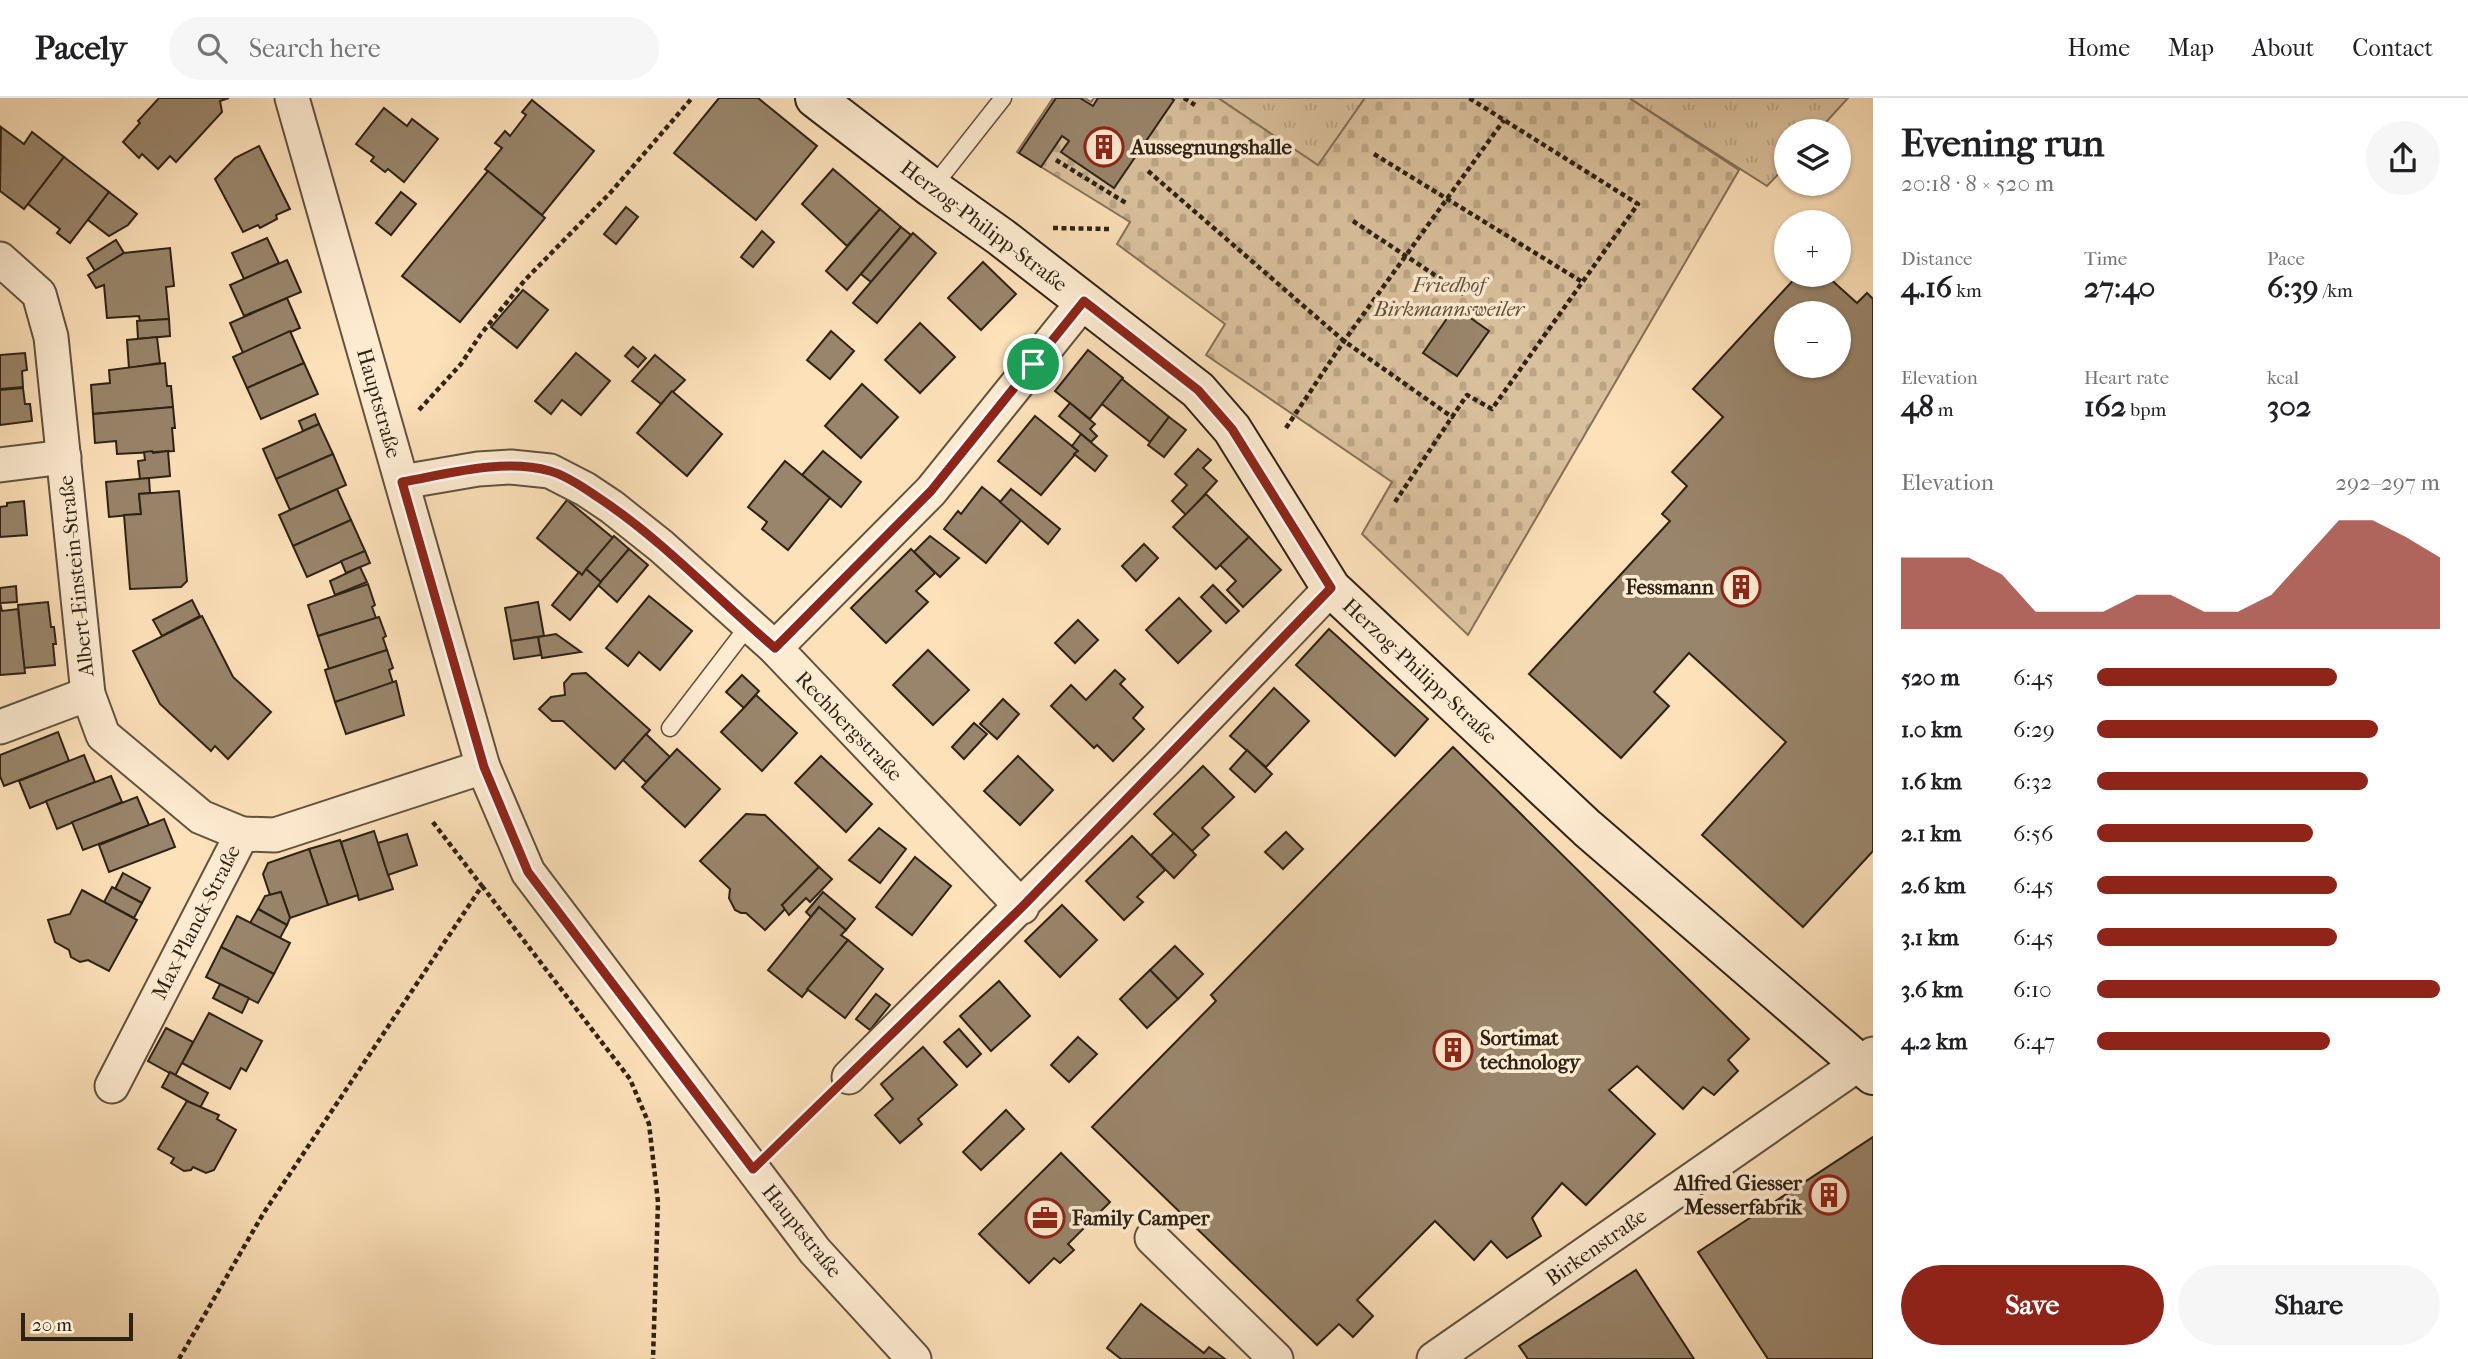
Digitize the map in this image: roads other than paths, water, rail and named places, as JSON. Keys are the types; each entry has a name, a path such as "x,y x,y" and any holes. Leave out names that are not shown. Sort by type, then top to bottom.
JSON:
{"street":[{"name":"Hauptstraße","path":"292,98 484,767 528,872 815,1251 914,1359"},
{"name":"Herzog-Philipp-Straße","path":"816,98 1198,390 1232,429 1331,588 1587,828 1869,1064"},
{"name":"Albert-Einstein-Straße","path":"0,260 39,294 51,337 88,694 103,735 201,817 242,834"},
{"path":"775,648 931,491 1084,301"},
{"name":"Albert-Einstein-Straße","path":"0,466 64,457"},
{"name":"Rechbergstraße","path":"402,482 478,469 511,467 550,471 612,507 661,546 775,648 1022,907"},
{"path":"849,1077 1022,907 1331,588"},
{"name":"Albert-Einstein-Straße","path":"0,727 88,694"},
{"name":"Max-Planck-Straße","path":"112,1086 242,834 275,835 484,767"},
{"name":"Birkenstraße","path":"1434,1359 1869,1064"},
{"path":"1152,1238 1276,1359"}],"lane":[{"path":"932,188 1003,98"},
{"path":"670,727 748,625"}],"place":[{"name":"Aussegnungshalle","path":"1104,147"},
{"name":"Fessmann","path":"1741,587"},
{"name":"Sortimat technology","path":"1453,1050"},
{"name":"Alfred Giesser Messerfabrik","path":"1829,1195"},
{"name":"Family Camper","path":"1045,1218"}],"park label":[{"name":"Friedhof Birkmannsweiler","path":"1449,297"}]}
